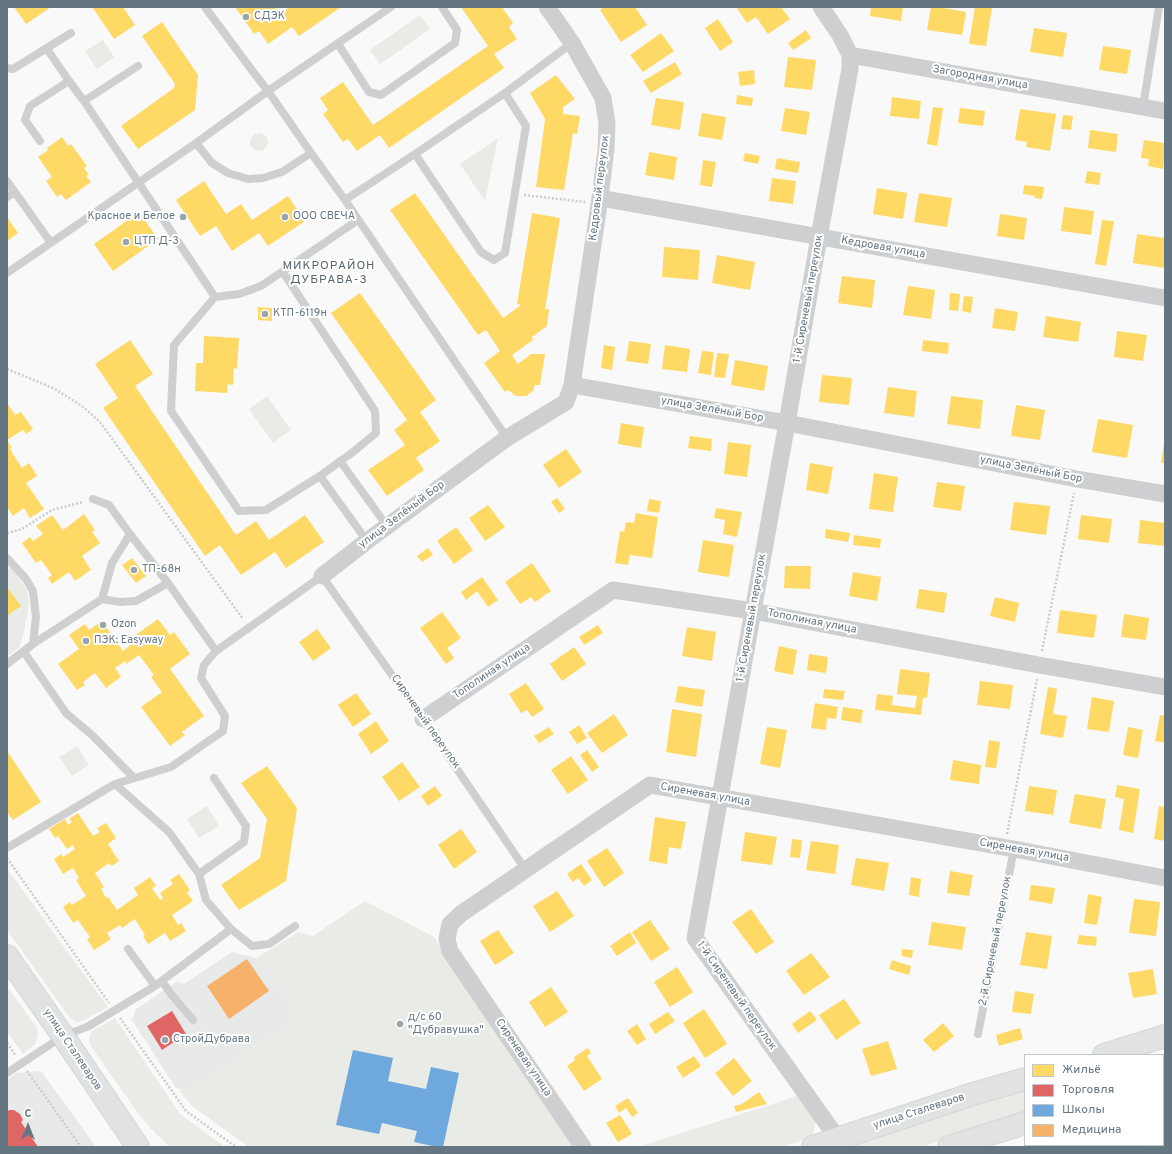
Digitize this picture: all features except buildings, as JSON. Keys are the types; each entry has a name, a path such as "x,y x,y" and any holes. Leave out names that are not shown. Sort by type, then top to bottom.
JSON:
{"main road":[{"name":"улица Сталеваров","path":"7,956 138,1146"},
{"path":"1107,1054 1165,1036"},
{"name":"улица Сталеваров","path":"813,1147 973,1094 1024,1079"},
{"path":"949,1147 1024,1123"}],"street":[{"name":"Кедровый переулок","path":"546,7 572,43 603,98 607,123 606,149 600,201 572,385"},
{"path":"821,7 840,35 850,55"},
{"name":"Загородная улица","path":"850,55 1165,111"},
{"name":"1-й Сиреневый переулок","path":"838,1139 695,938 850,70 850,55"},
{"name":"Кедровая улица","path":"600,201 819,237 1165,298"},
{"name":"улица Зелёный Бор","path":"322,576 387,526 507,438 566,402 572,385 787,423 1077,479 1165,494"},
{"name":"Тополиная улица","path":"423,719 614,590 753,611 1039,665 1165,687"},
{"name":"Сиреневая улица","path":"583,1147 450,951 447,939 450,924 462,913 650,785 1014,849 1165,878"}],"lane":[{"path":"206,7 268,91 345,200 507,438"},
{"path":"7,273 391,7"},
{"path":"338,44 369,92 380,95 456,43 457,30 442,7"},
{"path":"1144,107 1159,7"},
{"path":"7,68 13,69 70,34"},
{"path":"345,200 505,93 572,43"},
{"path":"47,49 84,101 215,297"},
{"path":"84,101 138,66"},
{"path":"40,141 25,120 30,106 69,81"},
{"path":"415,154 481,252 494,260 504,253 526,126 505,93"},
{"path":"196,143 212,163 228,173 248,179 263,178 282,172 310,152"},
{"path":"7,181 51,243"},
{"path":"7,197 14,192"},
{"path":"283,272 375,411 376,434 320,476 266,510 239,511 171,411 174,345 215,297 239,294 261,286 358,220"},
{"path":"340,461 387,526"},
{"path":"320,476 367,541"},
{"path":"93,500 109,505 168,583 216,651"},
{"path":"7,664 33,644 102,599 112,563 130,534"},
{"path":"7,558 26,579 33,591 36,617 33,644"},
{"path":"7,848 115,784 171,767 223,731 225,716 201,678 204,665 216,651 322,576"},
{"name":"Сиреневый переулок","path":"322,576 423,719 525,869"},
{"path":"102,599 120,602 136,601 168,583"},
{"path":"24,652 66,713 93,736 134,778"},
{"path":"199,874 244,842 246,826 214,778"},
{"path":"115,784 169,832 199,874 206,900 231,930 252,946 269,944 295,926"},
{"name":"2-й Сиреневый переулок","path":"978,1034 1014,849"},
{"path":"7,1073 63,1036 87,1027 155,986 231,930"},
{"path":"128,949 155,986"},
{"path":"162,981 193,1020"}],"path":[{"path":"514,194 600,201"},
{"path":"7,369 53,388 82,406 100,422 249,628"},
{"path":"7,533 22,529 52,510 93,500"},
{"path":"7,1043 81,1147"}],"shaded area":[{"path":"420,15 430,29 380,64 370,50"},
{"path":"103,40 114,57 97,69 85,51"},
{"path":"259,133 265,136 268,142 265,148 259,151 253,148 250,142 253,136"},
{"path":"498,138 485,201 460,164"},
{"path":"267,396 291,430 273,443 249,409"},
{"path":"11,567 27,590 29,603 24,632 19,648 7,656 7,570"},
{"path":"77,746 89,765 72,776 59,757"},
{"path":"207,806 219,826 199,838 187,819"},
{"path":"7,869 108,1007 82,1021 76,1022 70,1018 7,930"},
{"name":"д/с 60 \"Дубравушка\"","path":"365,901 434,937 576,1147 249,1147 192,1106 180,1091 235,1059 298,1019 256,958 299,932 313,936"},
{"path":"232,952 256,958 298,1019 235,1059 190,1091 176,1088 132,1020 135,1010 177,981 184,984"},
{"path":"7,986 37,1028 38,1035 35,1044 23,1054 7,1032"},
{"path":"115,1018 180,1114 225,1147 170,1147 140,1116 90,1045 89,1038 92,1031"},
{"path":"41,1071 96,1147 7,1147 7,1080 16,1073"},
{"path":"1024,1088 1024,1115 921,1147 841,1147"},
{"path":"799,1095 816,1121 813,1134 800,1141 781,1147 638,1147 785,1100"}],"place":[{"name":"СДЭК","path":"246,17"},
{"name":"Красное и Белое","path":"183,217"},
{"name":"ООО СВЕЧА","path":"285,217"},
{"name":"ЦТП Д-3","path":"126,242"},
{"name":"КТП-6119н","path":"265,314"},
{"name":"ТП-68н","path":"134,570"},
{"name":"Ozon","path":"103,625"},
{"name":"ПЭК: Easyway","path":"86,641"},
{"name":"д/с 60 \"Дубравушка\"","path":"400,1024"},
{"name":"СтройДубрава","path":"165,1040"}],"district":[{"name":"МИКРОРАЙОН ДУБРАВА-3","path":"329,274"}]}
